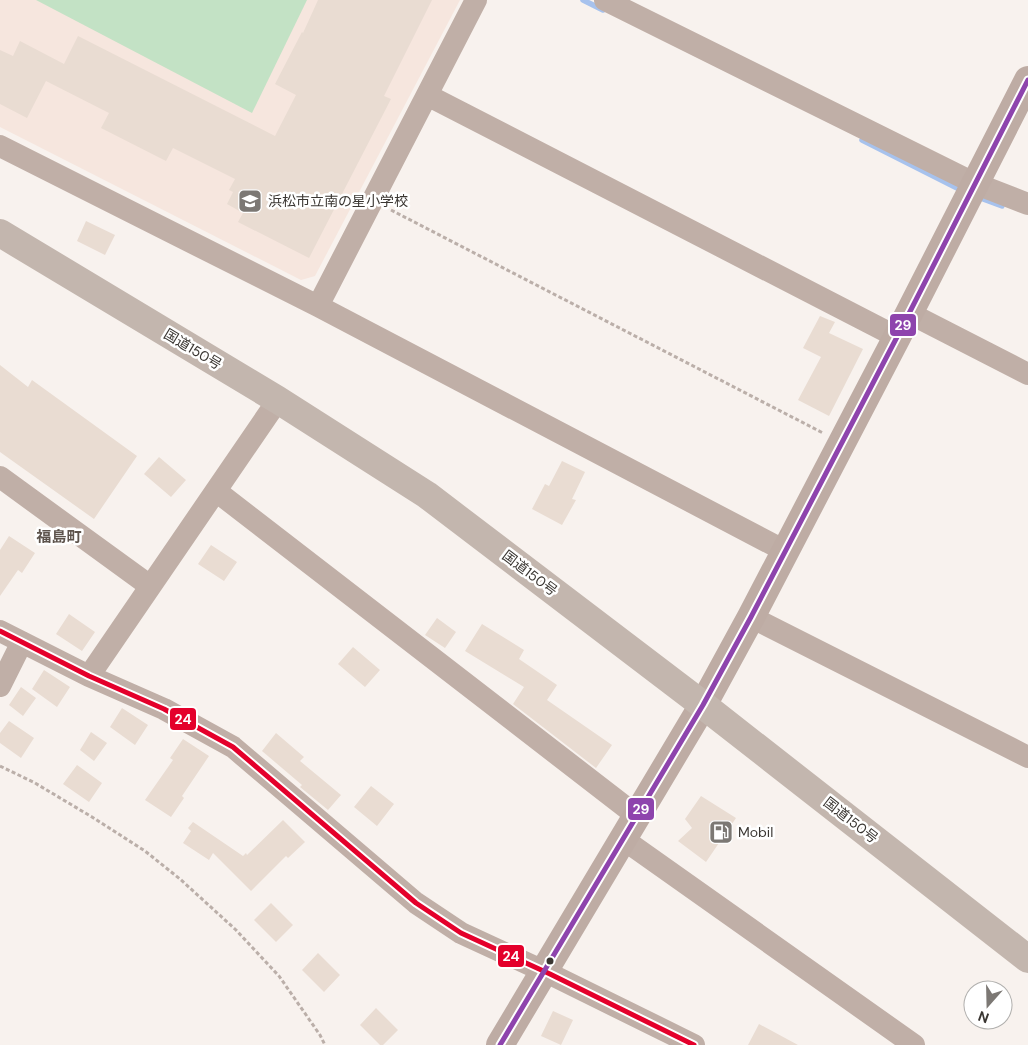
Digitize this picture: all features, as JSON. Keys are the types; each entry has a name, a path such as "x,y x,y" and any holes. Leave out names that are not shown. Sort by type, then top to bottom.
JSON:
{"highway":[{"name":"国道150号","path":"0,233 278,400 427,495 703,705 1028,959"}],"street":[{"path":"318,306 476,0"},
{"path":"604,0 974,184 1028,204"},
{"path":"500,1045 703,705 903,325 1028,80"},
{"path":"427,95 903,325 1028,374"},
{"path":"0,146 318,306 785,551"},
{"path":"88,676 278,400"},
{"path":"0,477 150,586"},
{"path":"216,491 637,816"},
{"path":"751,617 1028,757"},
{"path":"0,631 88,676 164,709 233,747 416,903 461,932 694,1045"},
{"path":"0,686 22,642"},
{"path":"623,839 914,1045"}],"path":[{"path":"372,201 842,442"},
{"path":"0,766 35,783 92,817 145,852 180,879 236,930 279,976 325,1045"}],"shaded area":[{"name":"浜松市立南の星小学校","path":"0,0 460,0 315,276 301,280 0,127"}],"green space":[{"path":"36,0 307,0 252,113"}],"building":[{"path":"318,0 432,0 384,96 391,99 309,258 238,222 243,213 227,204 233,192 229,190 235,179 173,148 166,161 101,128 109,113 46,81 27,118 0,104 0,50 13,56 20,41 64,64 78,36 275,136 296,95 275,84 303,33"},
{"path":"86,221 115,235 105,255 77,241"},
{"path":"820,316 835,322 829,333 863,349 829,416 798,400 821,357 803,348"},
{"path":"0,365 28,387 32,380 137,456 94,519 0,452"},
{"path":"159,457 186,480 171,497 144,474"},
{"path":"562,461 585,472 572,499 576,500 562,525 532,509 545,484 549,486"},
{"path":"9,536 35,553 22,573 18,570 0,596 0,550"},
{"path":"211,545 237,562 224,581 198,564"},
{"path":"69,614 95,632 82,651 56,634"},
{"path":"437,618 456,632 445,648 425,635"},
{"path":"482,624 524,650 519,659 557,685 547,700 612,745 596,768 513,704 524,687 465,651"},
{"path":"353,647 380,670 365,687 338,664"},
{"path":"44,670 70,687 57,707 32,689"},
{"path":"21,687 36,698 23,716 9,705"},
{"path":"122,708 148,725 135,745 110,727"},
{"path":"9,721 34,738 21,758 0,743 0,733"},
{"path":"91,732 107,743 94,761 80,750"},
{"path":"276,733 304,757 300,761 341,795 328,810 300,787 302,785 262,751"},
{"path":"183,739 209,756 182,796 184,798 171,817 145,800 173,760 170,758"},
{"path":"77,765 102,783 89,802 63,784"},
{"path":"371,786 394,804 377,826 354,807"},
{"path":"701,796 736,818 706,862 678,841 692,828 685,819"},
{"path":"283,820 305,842 288,858 286,856 251,891 213,853 209,860 183,843 191,831 188,828 193,822 243,856 246,853 247,855"},
{"path":"271,903 293,925 276,942 254,920"},
{"path":"318,953 340,975 324,992 302,970"},
{"path":"376,1008 398,1030 383,1045 380,1045 360,1025"},
{"path":"553,1011 573,1020 561,1045 541,1036"},
{"path":"759,1024 798,1045 748,1045"}],"waterway":[{"path":"583,0 603,10"},
{"path":"862,140 957,188"},
{"path":"983,199 1002,206"}],"transit line":[{"name":"29","path":"500,1045 703,705 897,337 1028,80"},
{"name":"24","path":"0,631 89,676 164,709 233,747 416,903 461,933 550,974 694,1045"}],"place":[{"name":"浜松市立南の星小学校","path":"250,201"},
{"name":"Mobil","path":"721,832"}],"district":[{"name":"福島町","path":"59,537"}]}
